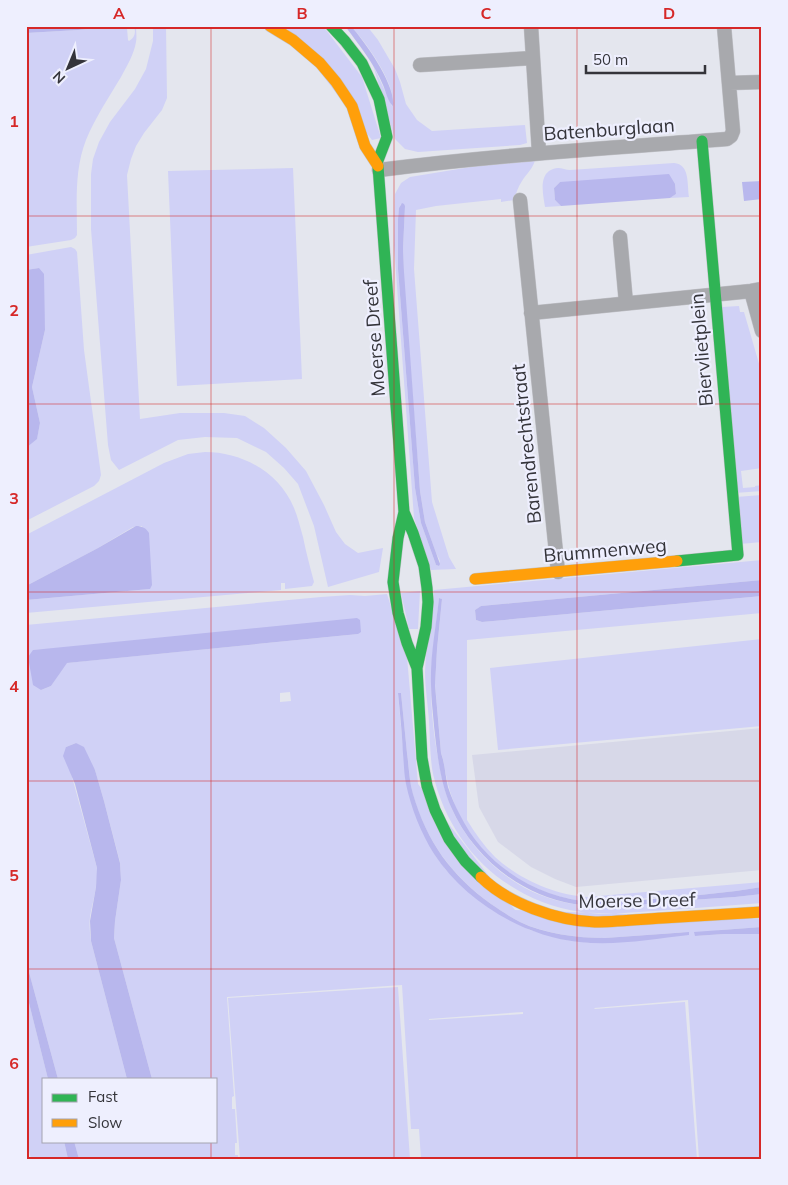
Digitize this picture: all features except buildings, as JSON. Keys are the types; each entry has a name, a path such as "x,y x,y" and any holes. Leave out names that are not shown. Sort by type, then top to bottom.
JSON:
{"street":[{"name":"Moerse Dreef","path":"270,26 293,40 320,63 336,82 352,106 365,146 378,166"},
{"name":"Moerse Dreef","path":"332,26 362,63 380,99 388,137 378,166 404,512 398,538 393,582 398,613 417,668"},
{"path":"530,26 539,153"},
{"name":"Batenburglaan","path":"378,166 727,139 731,136 733,130 724,26"},
{"path":"420,65 533,58"},
{"path":"729,83 762,82"},
{"name":"Biervlietplein","path":"702,141 738,555"},
{"name":"Barendrechtstraat","path":"520,200 558,572"},
{"path":"620,236 626,303"},
{"path":"531,313 756,290 762,331"},
{"name":"Moerse Dreef","path":"404,512 424,566 427,588 426,627 417,668 422,758 427,786 435,810 449,839 465,861 486,882 512,899 537,911 565,918 594,922 761,913"},
{"name":"Brummenweg","path":"475,580 738,555"}],"shaded area":[{"path":"65,26 115,26 26,33 26,29"},
{"path":"126,26 129,41 134,37 134,26 136,26 136,42 128,64 102,108 82,152 77,187 77,235 71,240 26,247 26,33"},
{"path":"153,26 166,26 167,98 162,110 136,146 127,175 140,419 180,413 224,413 245,416 264,428 286,448 306,471 336,532 345,544 358,553 383,548 379,572 328,587 314,526 298,484 266,452 237,438 205,437 178,440 119,470 111,460 108,445 91,229 91,174 93,159 99,142 110,122 135,89 146,69 153,41"},
{"path":"285,26 323,26 362,77 381,138 372,140"},
{"path":"345,26 351,26 378,64 390,87 393,106 366,54"},
{"path":"351,26 367,26 378,40 395,69 406,104 417,120 432,131 525,125 527,143 418,152 405,149 395,139 373,65 392,106 393,97 390,87 372,53"},
{"path":"519,159 535,160 519,186 514,200 501,202 501,199 416,210 414,269 432,502 449,557 456,569 431,570 414,518 394,245 395,194 401,183 410,177","holes":["401,204 405,206 404,286 420,491 425,522 440,561 439,566 436,565 421,523 415,488 398,269 399,209"]},
{"path":"674,163 683,167 687,175 689,197 670,198 676,194 675,184 560,182 554,188 555,200 561,206 545,207 543,183 547,173 551,170 558,168 570,170"},
{"path":"293,168 302,379 177,386 168,171"},
{"path":"669,174 675,184 676,194 670,198 561,206 555,200 554,188 560,182"},
{"path":"762,181 762,199 744,201 742,182"},
{"path":"402,203 405,206 404,272 420,491 425,522 440,564 439,566 436,565 421,523 415,488 398,269 398,219 399,208"},
{"path":"71,247 77,252 84,350 101,475 99,481 94,486 26,521 26,448 37,438 40,423 32,387 45,330 39,268 26,270 26,255"},
{"path":"39,268 44,274 45,330 32,387 40,423 37,439 26,448 26,270"},
{"path":"739,306 740,312 744,312 762,374 762,468 741,471 743,488 762,485 762,491 735,493 722,307"},
{"path":"219,453 245,460 269,474 279,484 297,515 314,582 312,586 285,589 285,583 281,583 281,590 26,613 26,600 150,589 142,526 133,527 26,586 26,535 164,463 188,454"},
{"path":"762,495 762,542 740,544 736,497"},
{"path":"136,526 144,528 149,533 152,585 150,589 26,600 26,586"},
{"path":"762,560 762,580 481,606 475,610 476,620 482,622 762,596 762,613 467,640 467,820 476,835 504,865 538,885 562,893 587,897 762,882 762,887 691,896 692,900 762,894 762,903 600,914 581,912 554,906 529,896 506,883 485,866 468,847 453,825 441,800 433,774 425,672 434,590","holes":["439,598 442,599 435,684 441,753 456,808 480,846 514,876 533,887 554,895 576,900 599,902 686,896 621,906 571,904 538,894 522,886 493,865 480,852 459,823 451,807 444,785 436,744 432,715 431,677"]},
{"path":"762,580 762,596 482,622 476,620 475,610 481,606"},
{"path":"420,591 418,629 409,629 401,593"},
{"path":"387,594 407,657 418,784 515,910 762,919 762,927 721,930 695,936 762,934 762,1159 699,1159 688,1000 594,1008 685,1002 697,1159 421,1159 419,1129 411,1129 402,985 227,997 234,1096 232,1097 232,1109 235,1109 237,1143 235,1143 235,1155 238,1155 238,1159 79,1159 74,1142 218,1142 218,1078 152,1078 114,938 121,880 120,862 95,770 76,743 66,747 72,777 97,868 90,920 91,941 127,1078 58,1078 26,961 26,625 350,595","holes":["358,634 66,663 51,686 41,690 33,650","290,692 291,701 280,702 280,693","398,693 401,693 410,782 417,808 441,855 477,893 509,916 540,930 584,937 605,938 688,932 618,942 592,943 566,940 530,930 492,910 468,891 446,870 434,854 416,816 406,782","523,1012 523,1014 429,1020 429,1019"]},
{"path":"439,598 442,599 435,685 441,753 448,787 455,805 471,833 484,850 516,876 534,887 553,894 595,902 618,902 686,896 687,900 630,905 588,906 554,899 517,883 500,871 472,842 460,825 447,797 436,747 431,674"},
{"path":"357,618 360,620 361,632 358,634 67,663 51,686 41,690 33,685 28,657 33,650"},
{"path":"762,639 762,726 498,750 490,668"},
{"path":"398,693 401,693 413,794 425,827 452,869 477,893 509,916 540,930 583,937 605,938 689,932 689,935 621,943 579,942 558,938 517,924 498,914 462,887 434,854 417,820 411,802 405,780"},
{"path":"762,728 762,870 576,887 531,867 498,842 479,807 472,755"},
{"path":"76,743 84,747 95,770 104,801 120,863 121,880 114,938 152,1078 127,1078 91,941 90,921 97,868 75,784 63,756 66,747"},
{"path":"762,887 762,894 691,900 691,896"},
{"path":"762,927 762,934 695,936 694,932"},
{"path":"26,961 58,1078 48,1078 26,991"},
{"path":"398,987 410,1159 240,1159 228,998"},
{"path":"26,991 48,1078 42,1078 42,1142 64,1142 68,1159 31,1159 26,1139"},
{"path":"64,1142 74,1142 79,1159 68,1159"}],"traffic: fast":[{"path":"331,26 362,63 379,99 387,137 377,163"},
{"path":"677,561 738,555 702,141"},
{"path":"378,166 404,512 398,538 393,582 398,613 417,668"},
{"path":"404,512 424,566 427,588 426,627 417,668 422,758 427,786 435,810 449,839 465,861 481,877"}],"traffic: slow":[{"path":"270,26 293,40 320,63 336,82 352,106 365,146 378,166"},
{"path":"475,579 677,561"},
{"path":"481,877 504,895 518,902 549,914 580,921 612,922 762,912"}]}
